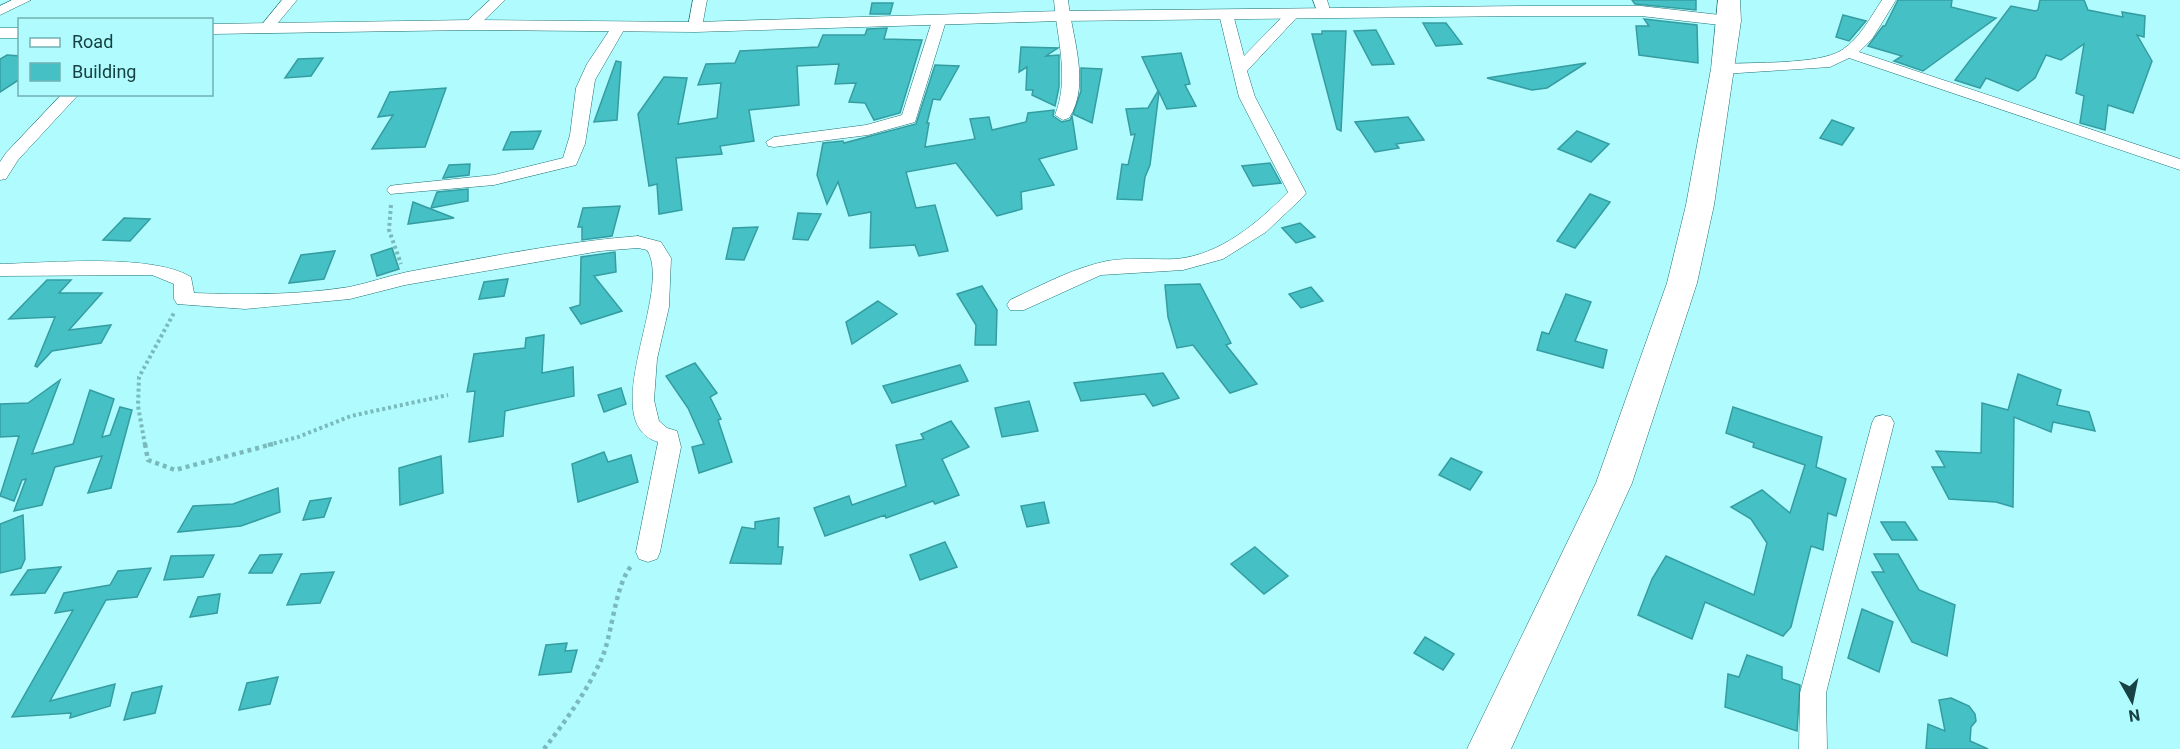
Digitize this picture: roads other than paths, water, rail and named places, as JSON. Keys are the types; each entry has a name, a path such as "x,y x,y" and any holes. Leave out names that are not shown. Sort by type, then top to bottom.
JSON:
{"highway":[{"path":"1489,749 1614,483 1682,284 1700,205 1723,69 1729,11"}],"street":[{"path":"0,11 24,0"},
{"path":"267,27 290,0"},
{"path":"471,25 498,0"},
{"path":"695,27 700,0"},
{"path":"1723,69 1830,62 1848,53 1867,36 1889,0"},
{"path":"213,29 471,25 618,28 939,21 1061,8 1226,14 1293,14 1322,7 1729,11"},
{"path":"1061,8 1070,60 1070,97 1063,115"},
{"path":"1017,305 1082,275 1110,267 1183,264 1225,253 1281,210 1297,193 1247,96 1226,14"},
{"path":"1239,70 1293,14"},
{"path":"774,142 857,132 909,118 939,21"},
{"path":"396,190 494,180 570,161 577,149 584,90 591,68 618,28"},
{"path":"0,33 18,33"},
{"path":"1848,53 2180,165"},
{"path":"0,175 12,157 69,96"},
{"path":"0,270 152,269 174,275 184,281 184,299 246,302 350,293 405,279 600,245 638,242 654,246 662,258 659,308 646,359 643,400 649,424 658,434 669,437 670,447 648,552"},
{"path":"1813,749 1813,693 1883,423"}]}
